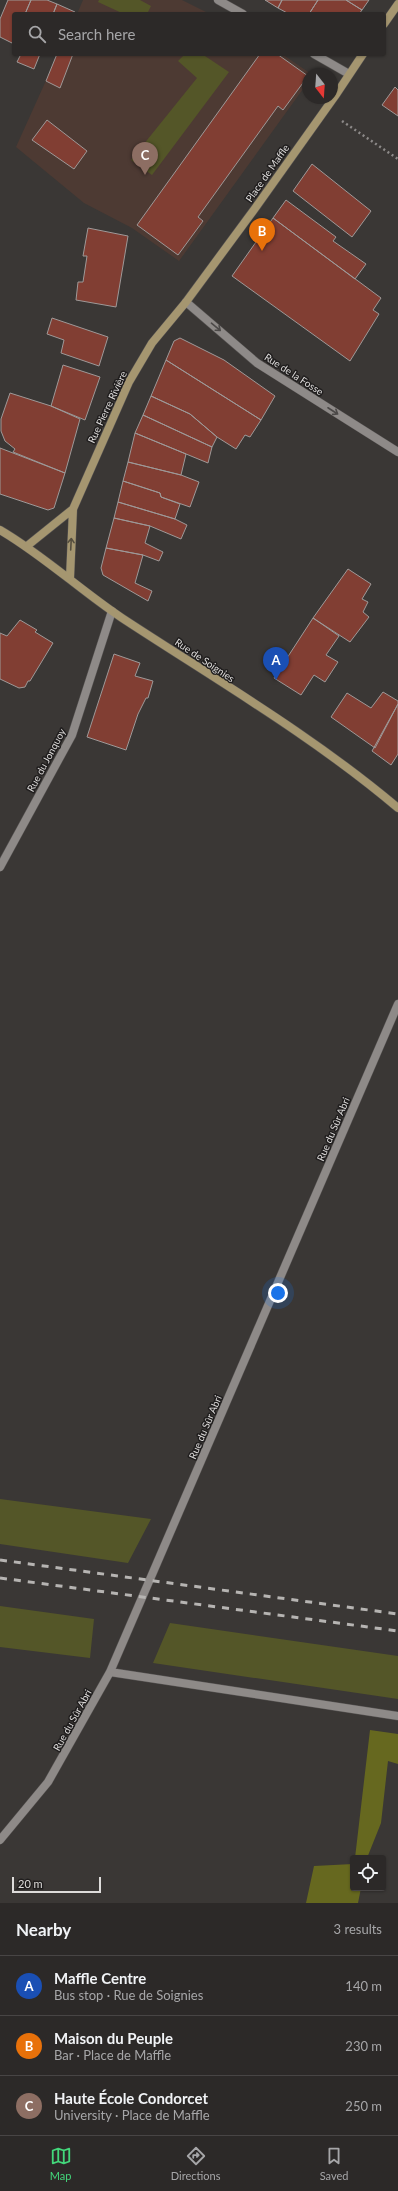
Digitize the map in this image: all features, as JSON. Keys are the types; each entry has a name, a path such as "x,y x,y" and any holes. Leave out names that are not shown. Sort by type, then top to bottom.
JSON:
{"street":[{"path":"218,0 239,12"},
{"path":"386,21 398,4"},
{"path":"318,56 349,74"},
{"name":"Place de Maffle","path":"186,302 325,109 336,96 362,56"},
{"name":"Rue de la Fosse","path":"186,302 257,363 398,452"},
{"name":"Rue Pierre Rivière","path":"70,578 73,509 129,382 152,343 186,302"},
{"name":"Rue Pierre Rivière","path":"27,546 73,509"},
{"name":"Rue de Soignies","path":"0,530 27,546 112,611 354,771 398,808"},
{"name":"Rue du Jonquoy","path":"0,867 72,735 112,611"},
{"name":"Rue du Sûr Abri","path":"0,1840 48,1782 110,1672 398,1004"},
{"path":"110,1672 398,1716"}],"path":[{"path":"325,109 398,159"}],"shaded area":[{"path":"83,0 182,0 206,12 78,12"},
{"path":"57,56 285,56 302,68 302,90 179,261 132,228 84,203 16,147"},
{"path":"370,1730 398,1734 398,1764 388,1761 381,1823 368,1855 355,1855"},
{"path":"350,1864 350,1891 360,1891 358,1903 306,1903 314,1866"}],"green space":[{"path":"99,0 140,0 151,6 148,12 120,12 98,2"},
{"path":"183,56 205,56 229,72 152,175 131,160 197,78 178,61"},
{"path":"0,1499 151,1519 128,1563 0,1544"},
{"path":"0,1606 94,1619 90,1658 0,1647"},
{"path":"170,1623 398,1656 398,1699 153,1663"}],"building":[{"path":"8,0 31,0 26,12 12,12 12,43 0,37 0,19"},
{"path":"31,0 47,0 57,4 54,12 26,12"},
{"path":"265,0 282,0 278,8"},
{"path":"282,0 318,0 310,12 285,12 278,8"},
{"path":"318,0 346,0 362,10 360,12 310,12"},
{"path":"346,0 369,0 362,10"},
{"path":"57,4 75,12 54,12"},
{"path":"20,56 39,56 34,69 17,62"},
{"path":"56,56 72,56 60,88 46,81"},
{"path":"259,56 280,56 302,72 302,84 283,110 278,106 198,217 203,221 178,255 137,225"},
{"path":"395,87 398,90 398,116 382,105"},
{"path":"47,120 87,151 74,169 32,140"},
{"path":"312,164 371,211 352,237 293,191"},
{"path":"286,200 336,237 333,241 366,264 355,279 273,218"},
{"path":"273,218 381,298 373,310 379,314 350,361 232,276"},
{"path":"88,228 128,236 116,307 76,300 78,282 83,282 87,256 83,256"},
{"path":"52,318 108,337 99,366 61,353 64,340 47,334"},
{"path":"180,338 224,360 275,396 261,420 166,360 174,341"},
{"path":"166,360 261,420 250,437 245,435 236,449 217,437 190,414 151,396"},
{"path":"63,365 100,377 85,420 51,406"},
{"path":"10,393 51,406 80,419 65,473 13,452 15,449 5,441 1,431 1,419"},
{"path":"151,396 190,414 217,437 212,447 143,415"},
{"path":"143,415 212,447 208,463 135,433"},
{"path":"135,433 186,454 181,475 128,462"},
{"path":"0,448 65,473 54,508 48,510 0,494"},
{"path":"128,462 181,475 199,482 190,507 161,497 160,493 123,481"},
{"path":"123,481 160,493 161,497 180,504 175,519 118,502"},
{"path":"118,502 175,519 187,525 181,539 150,526 114,518"},
{"path":"114,518 150,526 145,543 163,552 159,561 143,555 106,548"},
{"path":"106,548 143,555 135,583 152,591 148,601 103,575 101,568"},
{"path":"348,569 371,584 362,599 368,602 363,612 369,617 350,642 313,618"},
{"path":"313,618 339,636 326,655 338,662 325,682 314,675 301,695 274,678"},
{"path":"20,620 37,630 35,632 53,643 30,681 28,681 25,687 19,688 0,679 0,633 7,636"},
{"path":"114,654 140,663 135,676 153,681 148,698 146,698 138,714 126,750 87,737"},
{"path":"383,692 398,701 398,704 375,748 331,717 347,693 371,708"},
{"path":"398,704 398,754 391,765 372,751"}],"railway":[{"path":"0,1560 398,1614"},
{"path":"0,1578 398,1631"}],"place":[{"name":"Haute École Condorcet","path":"145,175"},
{"name":"Maison du Peuple","path":"262,251"},
{"name":"Maffle Centre","path":"276,680"}]}
